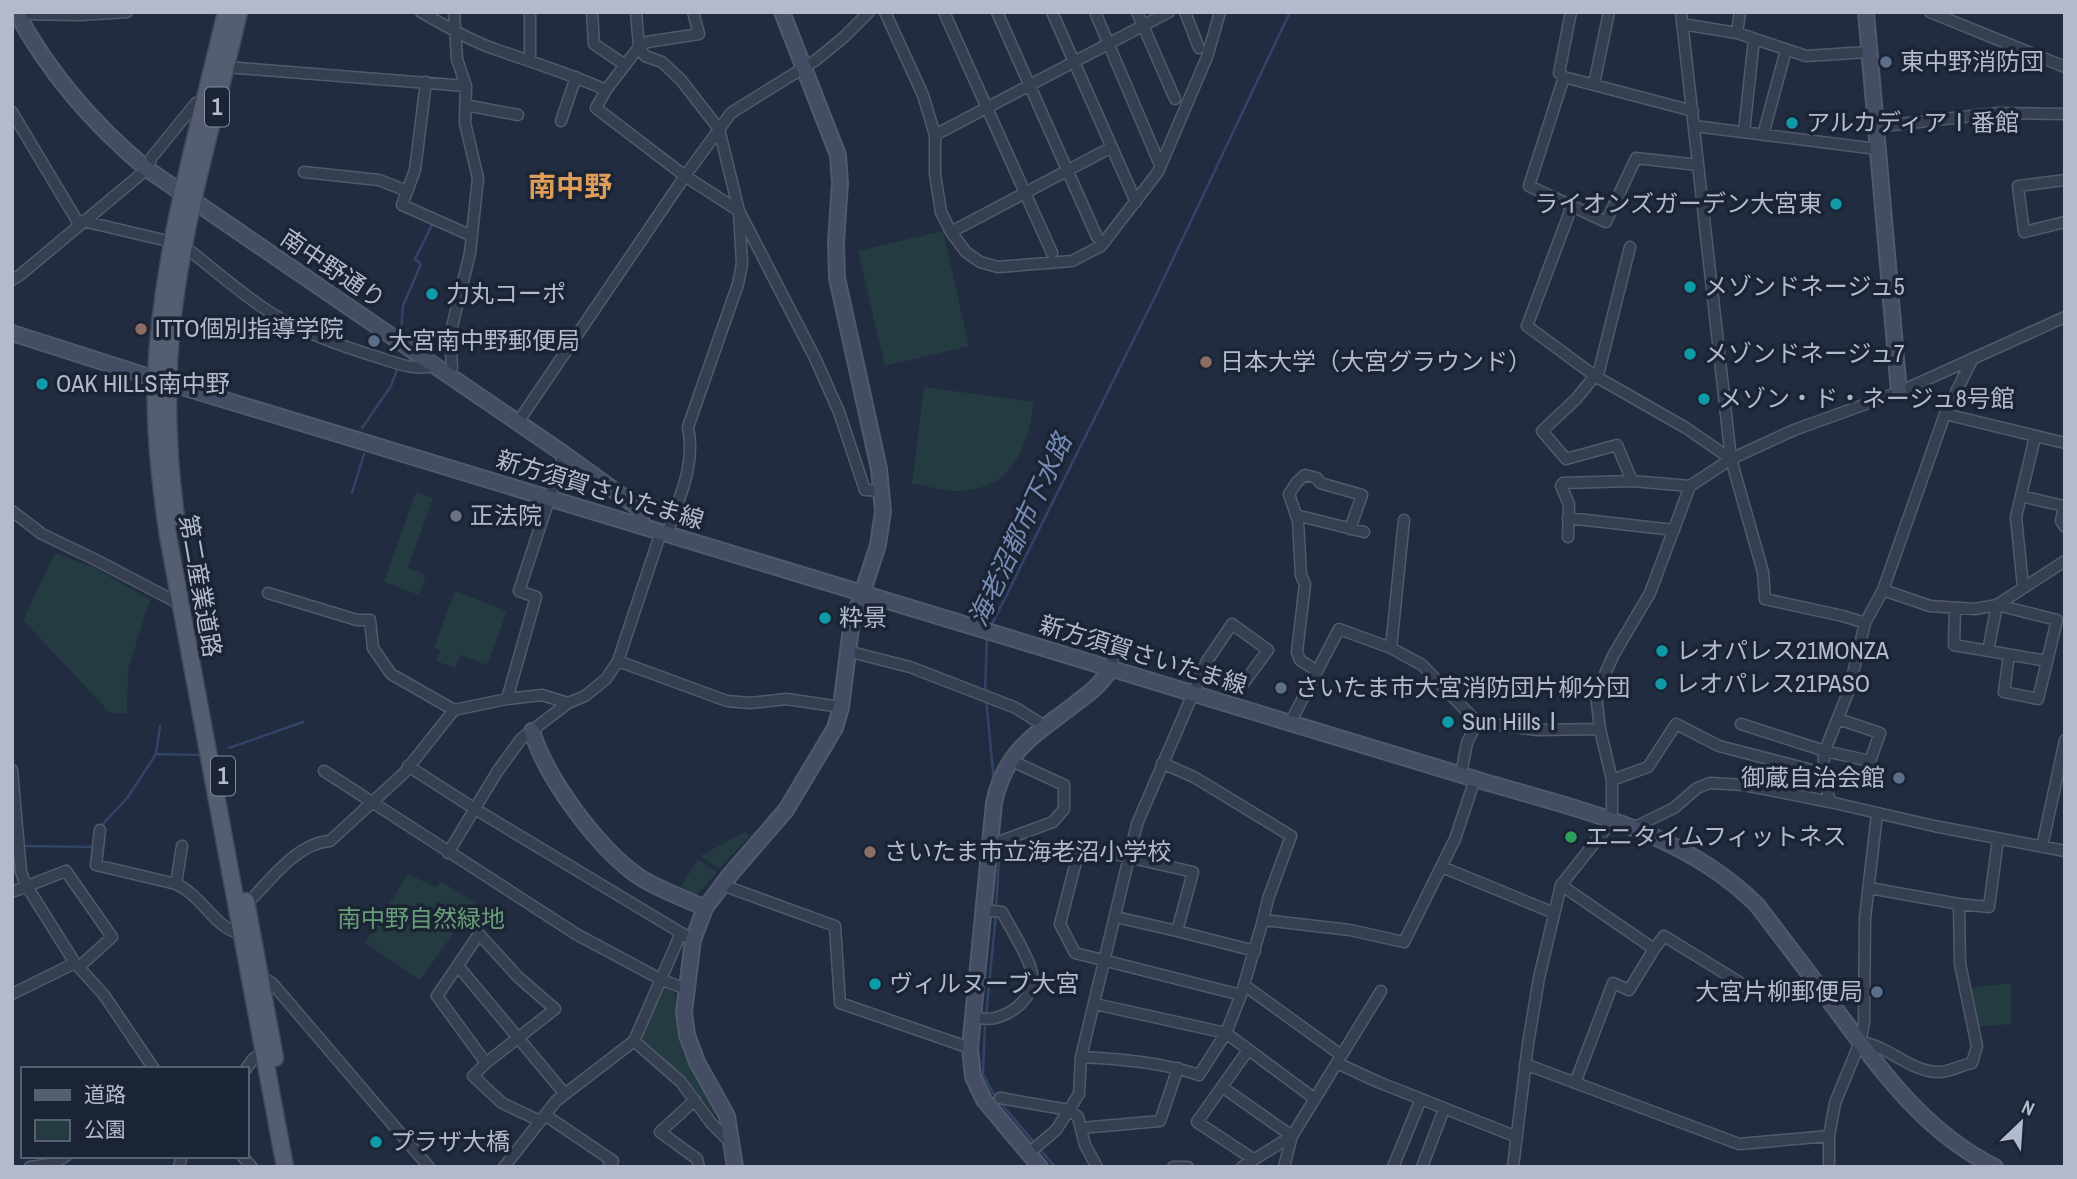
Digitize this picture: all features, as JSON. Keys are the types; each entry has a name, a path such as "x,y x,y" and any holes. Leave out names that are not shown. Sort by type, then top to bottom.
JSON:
{"main road":[{"name":"第二産業道路","path":"226,12 205,103 178,245 173,314 162,381 160,484 285,1167"},
{"name":"第二産業道路","path":"188,198 239,12"},
{"name":"第二産業道路","path":"162,381 178,534 295,1167"}],"street":[{"path":"16,13 80,15 127,12"},
{"path":"421,12 453,31 487,46 606,90"},
{"path":"450,376 450,335 470,253 478,178 465,122 466,86 457,59 453,31 454,12"},
{"path":"530,12 530,61"},
{"path":"592,12 594,44 625,65"},
{"path":"448,853 521,739 568,703 585,696 606,680 618,661 691,462 692,443 688,427 738,284 742,264 739,211 719,129 681,80 662,62 645,57 639,47 636,12"},
{"path":"693,12 699,34 647,42 639,47 606,90 596,108 685,176 739,211 815,358 839,412 865,490 883,491"},
{"path":"504,1167 556,1101 634,1041 662,980 687,937 722,885 772,828 801,788 835,729 841,707 851,628 882,528 883,491 837,278 835,241 840,183 838,155 782,12"},
{"path":"518,422 685,176 731,113 803,68 844,37 869,12"},
{"path":"885,12 923,95 935,135 941,212 951,232 966,252 980,262 998,267 1072,261 1101,246 1158,172 1207,57 1220,12"},
{"path":"944,12 1052,253"},
{"path":"997,12 1097,237"},
{"path":"1052,12 1136,202"},
{"path":"1095,12 1160,165"},
{"path":"1137,12 1175,99"},
{"path":"935,135 1169,12"},
{"path":"1185,12 1199,48"},
{"path":"1571,12 1559,73 1564,77 1693,111"},
{"path":"1594,84 1609,12"},
{"path":"1681,12 1731,459 1763,572 1765,599 1865,623"},
{"path":"1737,33 1740,12"},
{"path":"1866,12 1899,392"},
{"path":"1930,12 2065,67"},
{"path":"16,13 39,53 103,130 147,169 188,198"},
{"path":"1682,24 1737,33 1806,56 1868,52"},
{"path":"1744,132 1754,39"},
{"path":"1763,135 1786,50"},
{"path":"226,67 466,86"},
{"path":"561,121 576,77"},
{"path":"1564,77 1529,186 1606,222 1636,158 1698,165"},
{"path":"426,82 415,170 402,205 471,236"},
{"path":"12,279 147,169 152,157 196,103 205,103"},
{"path":"465,105 518,115"},
{"path":"12,112 15,123 81,223 178,245 274,315 303,331 410,368 435,366"},
{"path":"1875,127 1997,113 2065,114"},
{"path":"1694,126 1877,149"},
{"path":"951,232 1112,148"},
{"path":"304,172 379,180 407,191"},
{"path":"2065,180 2018,186 2024,232 2065,222"},
{"name":"南中野通り","path":"188,198 518,422 636,506 640,512 642,526"},
{"path":"1572,206 1527,326 1595,376 1686,428 1731,459"},
{"path":"1630,247 1599,370 1576,398 1542,430 1566,459 1617,445 1632,481"},
{"path":"1513,1167 1539,978 1561,885 1612,821 1612,780 1600,729 1596,694 1614,654 1650,593 1690,486 1731,459 1794,430 1899,392 2065,317"},
{"name":"新方須賀さいたま線","path":"12,333 162,381 1468,776 1612,821 1671,843 1737,885 1757,905 1860,1042 1917,1112 1980,1163 1995,1167"},
{"path":"1830,802 1823,773 1825,751 1849,690 1865,623 1883,590 1945,414 1973,358"},
{"path":"1945,414 2065,443"},
{"path":"2023,587 2016,517 2035,437"},
{"path":"507,699 536,597 519,591 564,454"},
{"path":"1317,671 1300,660 1297,652 1305,584 1301,575 1296,515 1289,494 1305,475 1317,478 1320,483 1362,495 1350,528"},
{"path":"1568,537 1569,504 1560,486 1563,483 1632,481 1690,486"},
{"path":"2021,496 2064,506 2061,521 2065,527"},
{"path":"12,511 42,534 96,559 180,604"},
{"path":"1296,515 1364,532"},
{"path":"1568,518 1674,530"},
{"path":"1391,648 1404,520"},
{"path":"1988,651 1997,605 2065,561"},
{"path":"1883,590 1930,606 1975,609 1997,605 2057,620 2038,699 2004,692 2009,654"},
{"path":"268,593 357,620 370,620 373,648 391,674 454,710"},
{"path":"1955,608 1954,645 2047,660"},
{"path":"1029,1153 1056,1129 1079,1094 1081,1057 1137,824 1203,670 1233,624 1268,650 1243,684 1203,670"},
{"path":"1290,723 1339,629 1391,648 1422,665 1477,722 1538,730 1600,729"},
{"path":"1040,1167 984,1100 977,1088 970,1064 989,845 998,784 1010,760 1099,685 1110,669 1118,640"},
{"path":"848,650 910,667 1016,708 1046,727"},
{"path":"618,661 727,701 750,703 786,699 841,707"},
{"path":"246,905 296,855 323,841 330,841 373,803 454,710 542,695 568,703"},
{"path":"1741,724 1825,751 1870,761 1880,733 1838,719"},
{"path":"1263,920 1350,930 1404,942 1455,839 1468,776 1467,743 1477,722"},
{"path":"1612,780 1648,767 1676,724 1719,746 1823,773"},
{"path":"532,730 539,754 594,838 638,876 705,908"},
{"path":"2042,847 2065,740"},
{"path":"989,845 1053,822 1064,809 1064,785 1010,760"},
{"path":"1081,1057 1129,1059 1178,1068 1199,1075 1226,1033 1243,990 1268,899 1292,836 1194,778 1163,763"},
{"path":"408,766 687,937"},
{"path":"12,770 16,834 21,872 26,885 77,965 104,995 154,1067"},
{"path":"324,771 576,934 662,980 686,989"},
{"path":"1633,828 1674,808 1697,788 1710,783 1744,785 2065,851"},
{"path":"1829,1167 1829,1136 1835,1103 1860,1042 1864,1023 1866,918 1877,814"},
{"path":"100,830 96,865 176,884 196,895 229,931 241,934"},
{"path":"1869,887 1989,907 1998,839"},
{"path":"176,884 183,846"},
{"path":"1177,932 1193,872 1080,846 1060,924 1075,953 1243,990 1339,1059 1421,1099 1517,1137"},
{"path":"1442,867 1554,913"},
{"path":"12,892 66,871 112,937 77,965 12,994"},
{"path":"722,885 835,926 840,1003 971,1048"},
{"path":"1561,885 1654,949"},
{"path":"1860,1042 1874,1044 1917,1066 1940,1072 1972,1063 1978,1046 1960,964 1959,904"},
{"path":"973,1017 993,1019 1015,1010 1030,992 1033,980 1031,967 1002,912 983,910"},
{"path":"1116,917 1255,951"},
{"path":"486,1063 438,996 479,934 518,977 555,1009 473,1076 502,1103 542,1118 612,1161 608,1167"},
{"path":"1574,1083 1613,983 1629,990 1664,936 1752,990"},
{"path":"687,937 684,1012 687,1035 697,1062 727,1116 735,1167"},
{"path":"458,967 565,1094"},
{"path":"260,976 272,983 429,1167"},
{"path":"1284,1167 1292,1136 1381,991"},
{"path":"1095,1004 1226,1033 1315,1099"},
{"path":"634,1041 681,1082 732,1144"},
{"path":"1248,1050 1197,1122 1252,1159"},
{"path":"247,1067 263,1052"},
{"path":"1525,1065 1739,1144 1829,1136"},
{"path":"1081,1128 1160,1121 1178,1068"},
{"path":"1222,1087 1292,1136"},
{"path":"1000,1098 1069,1110 1078,1117 1086,1145 1097,1167"},
{"path":"1393,1167 1421,1099"},
{"path":"695,1100 660,1132 697,1159 699,1167"},
{"path":"1422,1167 1444,1109"},
{"path":"1242,1167 1292,1136"},
{"path":"30,1167 51,1164 62,1158"},
{"path":"1172,1167 1188,1167"}],"green space":[{"path":"943,231 969,346 885,366 858,251"},
{"path":"924,387 1034,402 1022,449 1006,473 980,488 962,491 912,484"},
{"path":"416,492 433,498 408,568 426,575 419,595 384,582"},
{"path":"55,553 95,568 150,600 128,669 127,714 109,712 23,620"},
{"path":"455,591 507,611 487,665 461,655 455,668 436,661 440,650 434,648"},
{"path":"745,832 750,836 719,869 700,856"},
{"path":"698,859 717,872 696,896 680,888"},
{"name":"南中野自然緑地","path":"408,874 435,887 442,882 475,903 420,980 365,943"},
{"path":"2011,983 2011,1024 1976,1027 1969,988"},
{"path":"663,987 672,990 677,999 675,1014 683,1054 716,1115 687,1079 641,1039"}],"waterway":[{"name":"海老沼都市下水路","path":"991,626 1154,299 1290,12"},
{"path":"401,331 403,306 421,264 415,259 433,223"},
{"path":"362,428 391,386 398,367"},
{"path":"352,493 364,454"},
{"name":"海老沼都市下水路","path":"985,691 987,635"},
{"name":"海老沼都市下水路","path":"986,698 994,782"},
{"path":"229,748 303,722"},
{"path":"156,754 160,726"},
{"path":"101,826 128,797 156,754 199,755"},
{"name":"海老沼都市下水路","path":"996,908 1000,844"},
{"path":"25,846 95,847"},
{"name":"海老沼都市下水路","path":"986,1016 996,914"},
{"name":"海老沼都市下水路","path":"985,1022 983,1074 994,1095 1055,1167"}],"place":[{"name":"東中野消防団","path":"1886,62"},
{"name":"アルカディアⅠ番館","path":"1792,123"},
{"name":"ライオンズガーデン大宮東","path":"1836,204"},
{"name":"メゾンドネージュ5","path":"1690,287"},
{"name":"力丸コーポ","path":"432,294"},
{"name":"ITTO個別指導学院","path":"141,329"},
{"name":"大宮南中野郵便局","path":"374,341"},
{"name":"メゾンドネージュ7","path":"1690,354"},
{"name":"日本大学（大宮グラウンド）","path":"1206,362"},
{"name":"OAK HILLS南中野","path":"42,384"},
{"name":"メゾン・ド・ネージュ8号館","path":"1704,399"},
{"name":"正法院","path":"456,516"},
{"name":"粋景","path":"825,618"},
{"name":"レオパレス21MONZA","path":"1662,651"},
{"name":"レオパレス21PASO","path":"1661,684"},
{"name":"さいたま市大宮消防団片柳分団","path":"1281,688"},
{"name":"Sun HillsⅠ","path":"1448,722"},
{"name":"御蔵自治会館","path":"1899,778"},
{"name":"エニタイムフィットネス","path":"1571,837"},
{"name":"さいたま市立海老沼小学校","path":"870,852"},
{"name":"ヴィルヌーブ大宮","path":"875,984"},
{"name":"大宮片柳郵便局","path":"1877,992"},
{"name":"プラザ大橋","path":"376,1142"}],"district":[{"name":"南中野","path":"570,186"}]}
